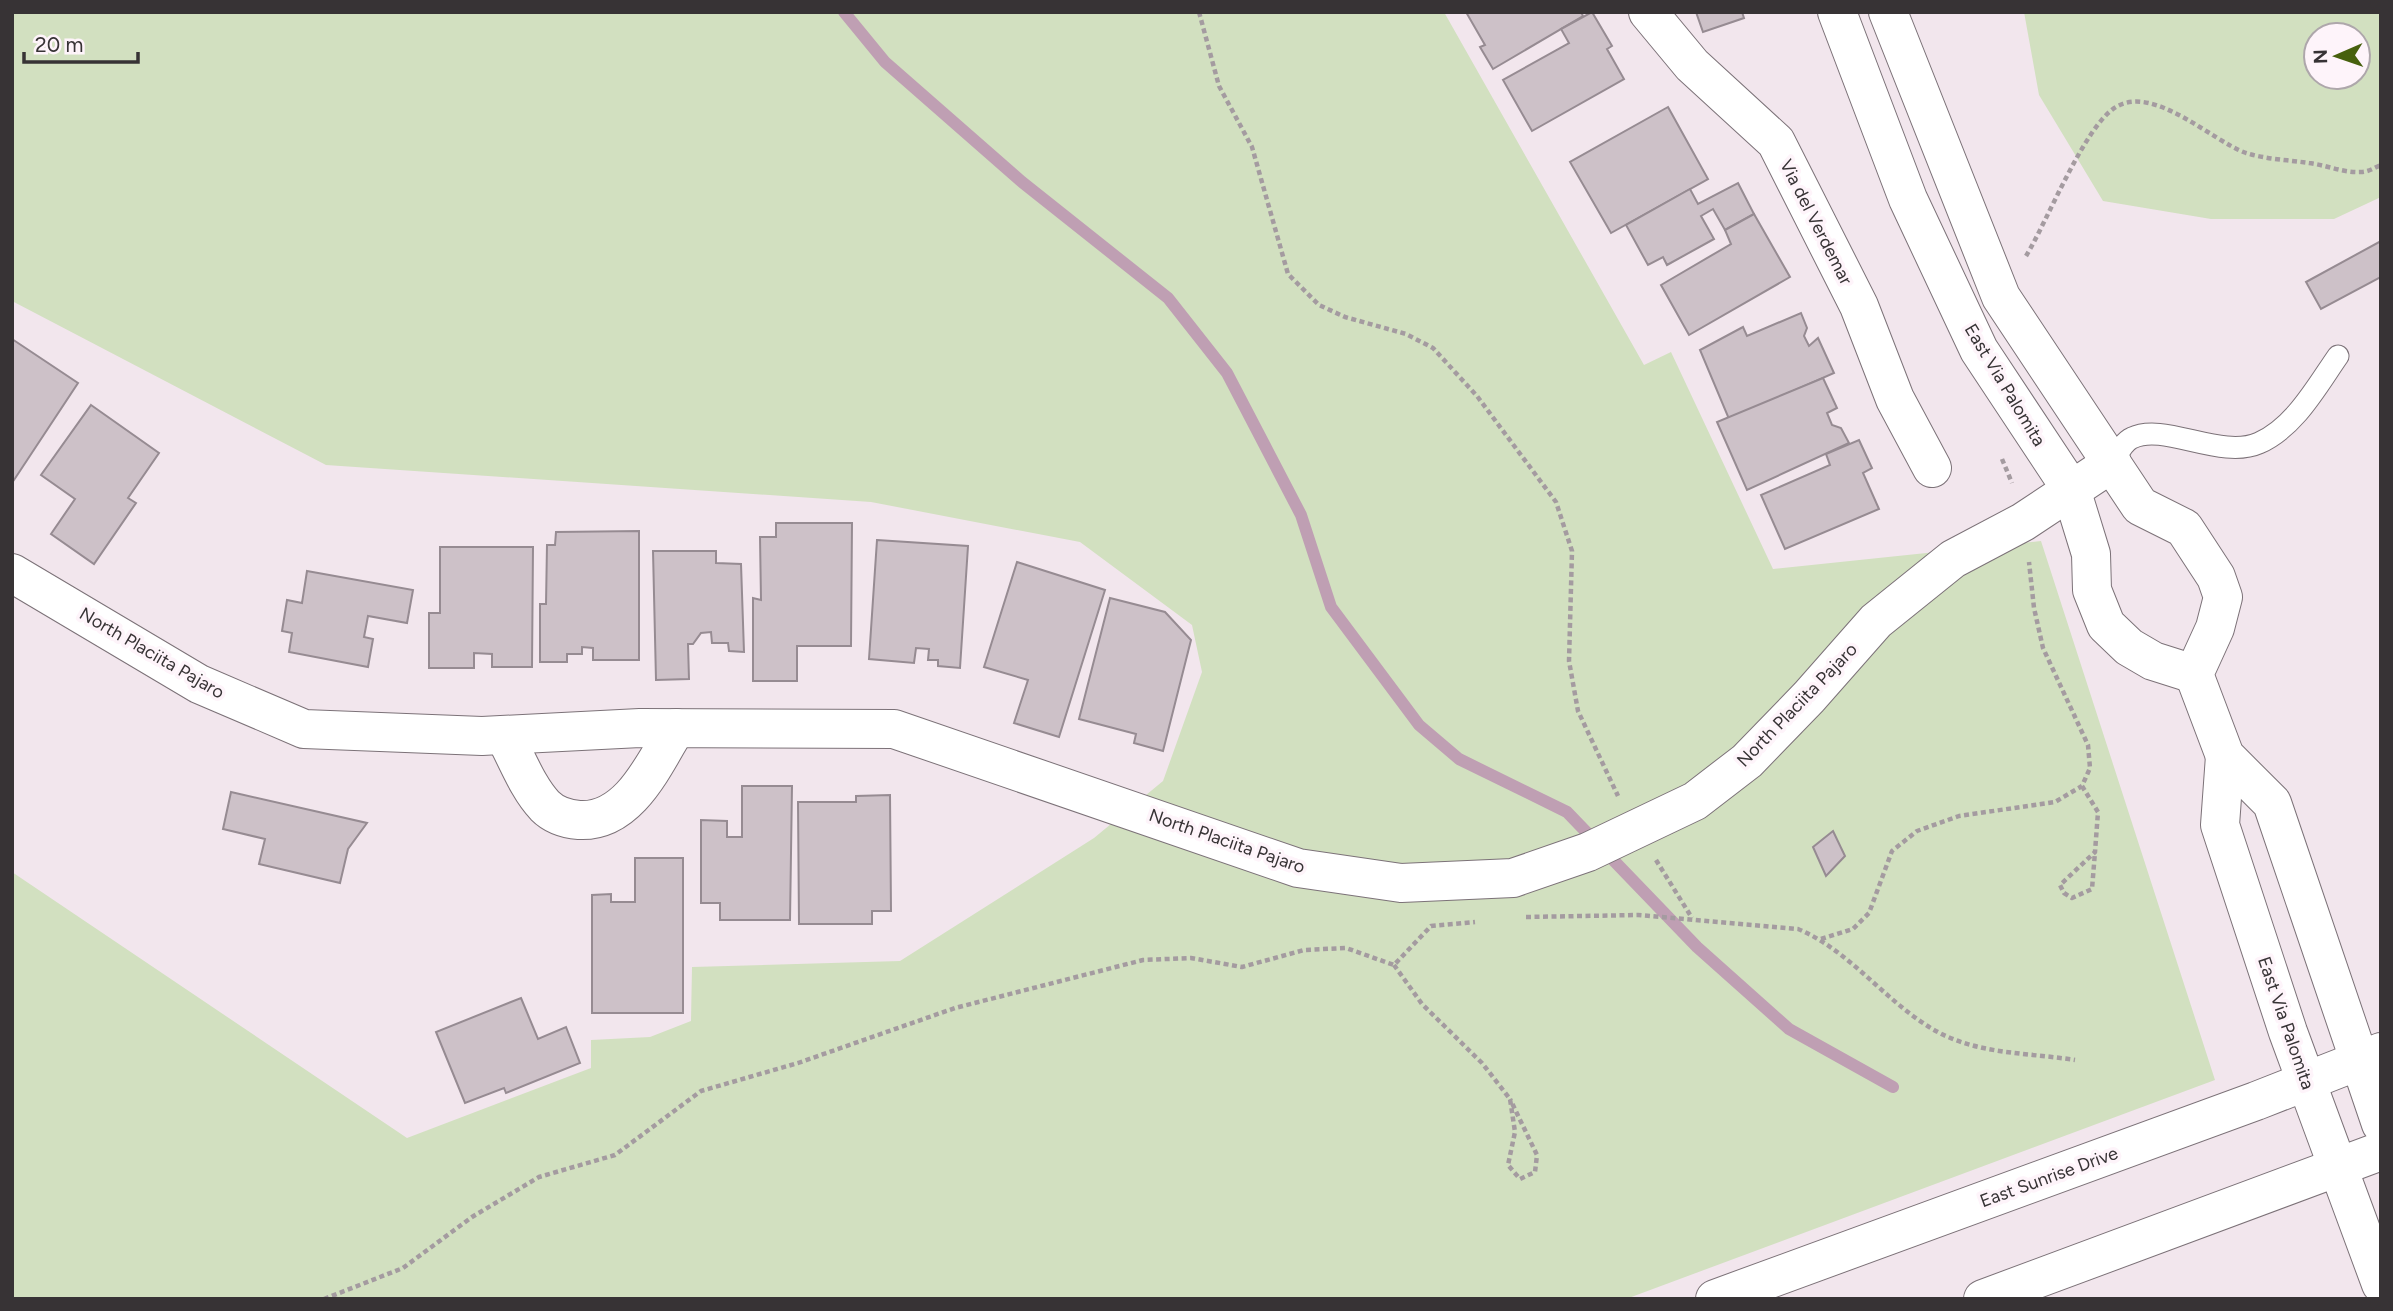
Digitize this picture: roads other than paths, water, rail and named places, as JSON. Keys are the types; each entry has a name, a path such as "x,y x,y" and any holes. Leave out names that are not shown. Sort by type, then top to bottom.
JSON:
{"street":[{"name":"Via del Verdemar","path":"1648,12 1692,65 1776,142 1859,306 1895,399 1932,468"},
{"name":"East Via Palomita","path":"1837,12 1908,199 1979,350 2071,489 2091,554 2092,590 2106,625 2129,647 2153,661 2194,674 2225,756 2272,803 2370,1056 2381,1124"},
{"path":"1888,12 2001,297 2140,506 2184,527 2216,577 2223,597 2215,628 2194,674"},
{"name":"North Placiita Pajaro","path":"12,573 199,684 304,729 504,735 676,728 894,729 1298,868 1401,883 1513,877 1588,852 1695,801 1747,761 1809,697 1876,621 1953,559 2023,522 2112,463"},
{"path":"504,735 545,806 564,819 592,820 615,811 629,799 676,728"},
{"name":"East Via Palomita","path":"2225,756 2220,825 2306,1082 2381,1284"},
{"name":"East Sunrise Drive","path":"1715,1299 2306,1082 2370,1056"},
{"path":"1983,1299 2381,1151"}],"lane":[{"path":"2112,463 2126,442 2141,435 2228,448 2261,443 2300,411 2338,356"}],"waterway":[{"path":"844,12 885,62 1022,182 1168,298 1227,373 1301,515 1331,607 1419,725 1459,759 1567,812 1697,947 1789,1029 1893,1087"}]}
